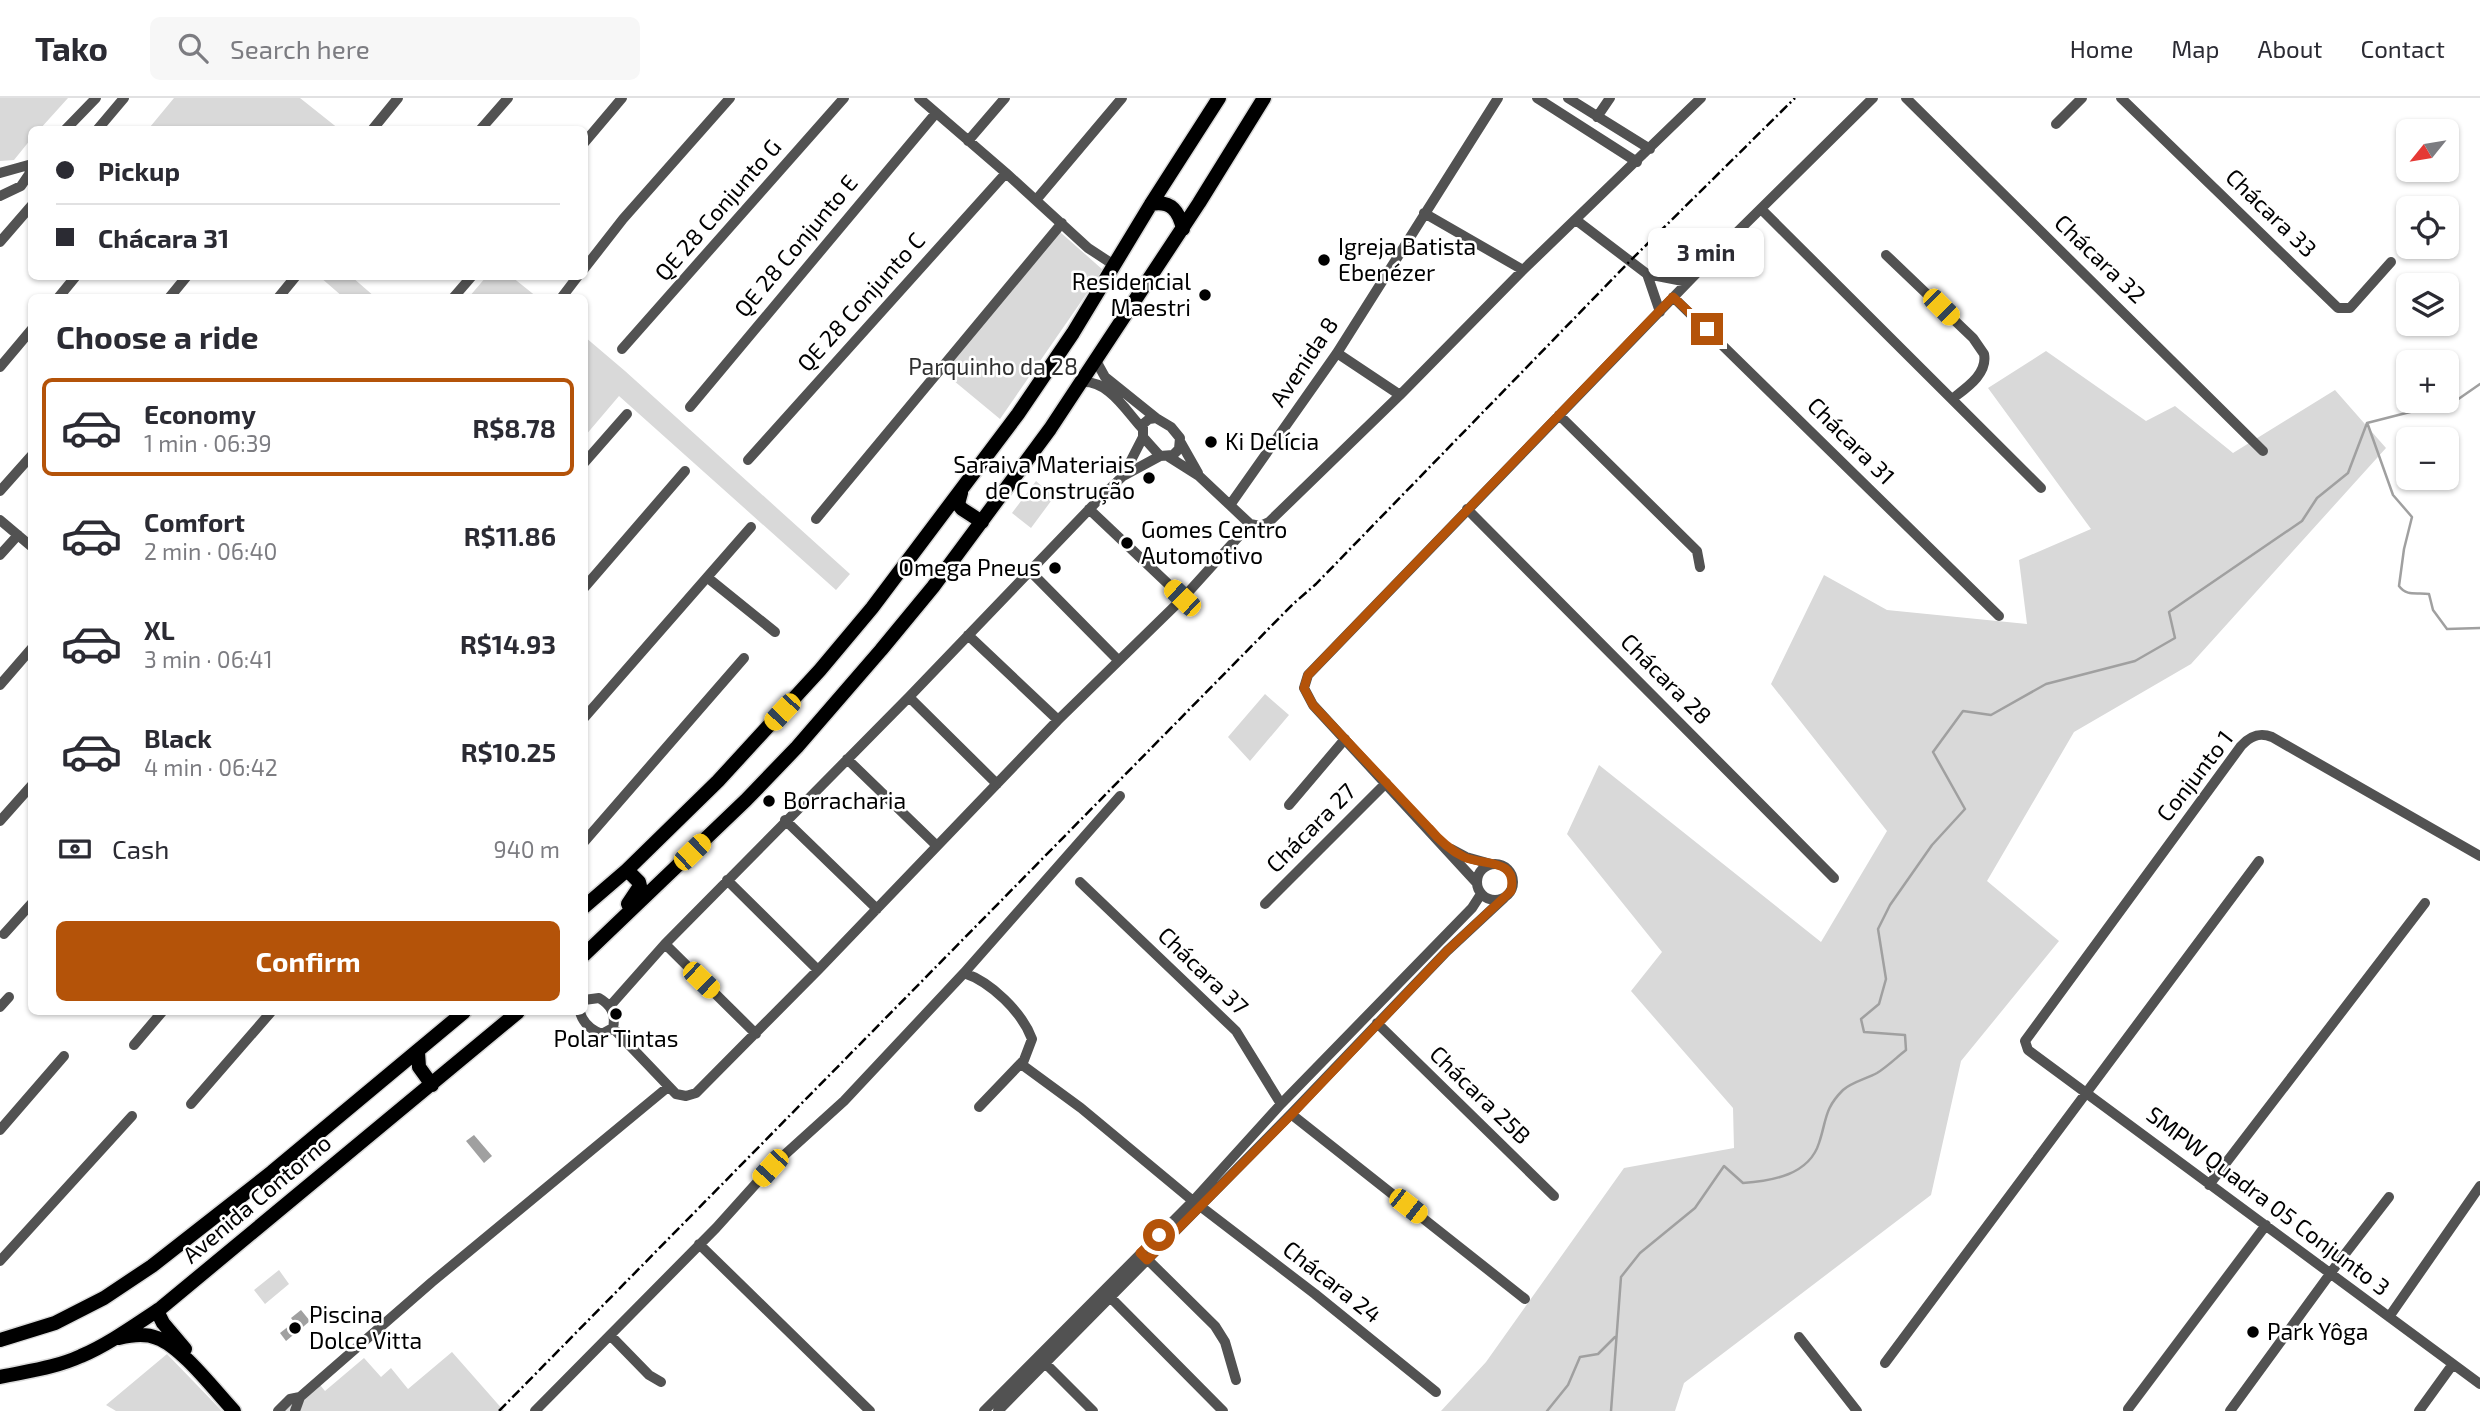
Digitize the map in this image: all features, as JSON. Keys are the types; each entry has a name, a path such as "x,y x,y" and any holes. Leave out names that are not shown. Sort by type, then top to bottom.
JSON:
{"main road":[{"path":"588,903 627,870 718,781 846,640 1032,394 1219,98"},
{"path":"588,951 797,747 881,650 982,522 1050,429 1183,229 1264,98"},
{"path":"1152,204 1164,203 1176,210 1183,229"},
{"path":"961,491 958,504 982,522"},
{"path":"621,921 624,909 640,886 627,870"},
{"name":"Avenida Contorno","path":"0,1340 55,1323 104,1298 152,1266 272,1172 461,1015"},
{"name":"Avenida Contorno","path":"0,1377 80,1357 162,1308 514,1015"},
{"path":"418,1052 419,1067 432,1085"},
{"path":"162,1308 158,1313 163,1323 242,1411"},
{"path":"109,1341 132,1335 145,1335 166,1342 195,1368 234,1411"}],"street":[{"path":"69,126 96,98"},
{"path":"100,126 124,98"},
{"path":"375,126 398,98"},
{"path":"484,126 508,98"},
{"path":"588,138 622,98"},
{"path":"588,264 622,219 730,98"},
{"name":"QE 28 Conjunto G","path":"622,349 844,98"},
{"path":"919,98 1088,248 1114,265"},
{"path":"968,141 1005,98"},
{"path":"1036,200 1122,98"},
{"name":"Avenida 8","path":"1230,505 1337,353 1498,98"},
{"path":"1537,98 1637,162"},
{"path":"1556,110 1565,98 1650,149"},
{"path":"1596,136 1610,98"},
{"path":"1080,382 1087,381 1107,390 1164,456 1199,476 1250,524 1265,524 1279,514 1523,270 1701,98"},
{"path":"1504,898 1487,899 1481,894 1476,882 1443,844 1307,696 1304,688 1308,675 1673,297 1873,98"},
{"name":"Chácara 32","path":"1906,98 2263,451"},
{"path":"2056,124 2082,98"},
{"name":"Chácara 33","path":"2121,98 2338,308 2350,308 2391,262"},
{"name":"QE 28 Conjunto E","path":"690,407 936,113"},
{"path":"0,173 28,165"},
{"name":"QE 28 Conjunto C","path":"748,460 1006,173"},
{"path":"0,196 21,186 28,176"},
{"path":"1761,209 2041,488"},
{"path":"0,242 28,210"},
{"path":"1424,213 1523,270"},
{"path":"1576,220 1647,274 1688,282"},
{"path":"816,519 1062,223"},
{"path":"1886,255 1973,338 1984,354 1986,359 1979,375 1952,399"},
{"path":"1647,274 1660,312"},
{"path":"61,294 73,280"},
{"path":"172,294 184,280"},
{"path":"281,294 293,280"},
{"path":"456,294 468,280"},
{"path":"564,294 575,280"},
{"name":"Chácara 31","path":"1673,297 1999,616"},
{"path":"0,367 28,334"},
{"path":"1337,353 1400,395"},
{"path":"1095,359 1105,377 1177,433 1199,476"},
{"path":"588,458 626,414"},
{"path":"1559,415 1697,551 1700,566"},
{"path":"1123,475 1146,421 1157,418"},
{"path":"610,1006 665,944 1123,475 1176,453 1181,443"},
{"path":"0,491 28,460"},
{"path":"588,582 685,471"},
{"path":"1089,509 1182,598"},
{"name":"Chácara 28","path":"1467,509 1834,878"},
{"path":"0,520 28,544"},
{"path":"588,997 599,998 610,1006 614,1014 613,1028 668,1087 676,1094 686,1096 696,1093 1058,720 1182,598 1250,524"},
{"path":"588,713 751,527"},
{"path":"0,555 18,535"},
{"path":"1029,570 1118,660"},
{"path":"708,578 775,632"},
{"path":"968,635 1058,720"},
{"path":"0,685 28,653"},
{"path":"588,837 744,658"},
{"path":"909,697 997,784"},
{"name":"Conjunto 1","path":"2031,1052 2025,1044 2028,1035 2241,746 2255,735 2265,734 2272,737 2480,856"},
{"path":"1289,805 1345,739"},
{"path":"847,759 936,845"},
{"name":"Chácara 27","path":"1265,904 1385,782"},
{"path":"0,821 28,790"},
{"path":"535,1411 770,1168 844,1101 964,973 1119,796"},
{"path":"785,820 877,909"},
{"path":"985,1411 1196,1203 1292,1114 1477,921 1511,891 1513,881 1509,871 1501,865 1465,857 1443,844"},
{"path":"1885,1363 2259,861"},
{"path":"1476,882 1480,870 1491,864"},
{"path":"727,880 818,970"},
{"name":"Chácara 37","path":"1080,882 1236,1031 1281,1104"},
{"path":"1196,1203 1281,1104 1472,908 1481,894"},
{"path":"2209,1185 2424,903"},
{"path":"4,934 28,907"},
{"path":"665,944 756,1034"},
{"path":"964,973 987,985 1018,1015 1030,1033 1031,1044 1021,1064 979,1107"},
{"path":"0,1007 9,997"},
{"path":"134,1045 159,1015"},
{"path":"191,1104 268,1015"},
{"path":"582,1015 586,1024 602,1034 613,1028"},
{"name":"Chácara 25B","path":"1377,1023 1554,1196"},
{"name":"SMPW Quadra 05 Conjunto 3","path":"2031,1052 2480,1384"},
{"path":"0,1130 64,1056"},
{"name":"Chácara 24","path":"1021,1064 1081,1108 1196,1203 1436,1392"},
{"path":"278,1411 290,1399 299,1397 432,1282 668,1087"},
{"path":"1292,1114 1525,1299"},
{"path":"0,1261 132,1116"},
{"path":"2389,1317 2480,1186"},
{"path":"2230,1411 2389,1197"},
{"path":"2128,1409 2266,1225"},
{"path":"699,1244 870,1411"},
{"path":"998,1411 1110,1297 1144,1256"},
{"path":"1144,1256 1216,1326 1225,1342 1236,1380"},
{"path":"1110,1297 1223,1411"},
{"path":"610,1335 649,1375 661,1382"},
{"path":"1799,1337 1857,1411"},
{"path":"1045,1363 1093,1411"},
{"path":"2419,1411 2453,1364"},
{"path":"295,1411 299,1397"}],"green space":[{"path":"0,98 68,98 43,126 28,126 28,143 14,160 0,161"},
{"path":"174,98 300,98 335,126 151,126"},
{"name":"Parquinho da 28","path":"1060,232 1103,270 1000,419 942,371"},
{"path":"323,280 355,280 372,294 340,294"},
{"path":"483,280 516,280 533,294 472,294"},
{"path":"588,340 850,574 836,590 619,396 588,432"},
{"path":"2046,351 2146,421 2175,406 2233,453 2335,390 2386,448 2191,664 2074,732 1987,881 2059,941 1961,1061 1931,1195 1684,1383 1675,1411 1441,1411 1486,1362 1624,1168 1734,1148 1733,1108 1631,991 1662,952 1567,834 1599,765 1821,942 1887,831 1771,684 1824,575 1887,610 2027,624 2019,560 2091,529 1988,388"},
{"path":"1036,481 1054,497 1031,528 1012,513"},
{"path":"1265,694 1289,715 1250,761 1228,737"},
{"path":"279,1270 289,1284 265,1304 254,1290"},
{"path":"452,1352 504,1411 277,1411 316,1380 325,1391 364,1358 381,1377 391,1368 408,1389"},
{"path":"167,1354 222,1411 116,1411 106,1405"}],"shaded area":[{"path":"474,1135 492,1156 484,1163 466,1141"},
{"name":"Piscina Dolce Vitta","path":"301,1310 310,1321 286,1341 280,1333 294,1322 291,1318"}],"waterway":[{"path":"1611,1411 1621,1277 1640,1253 1695,1208 1724,1166 1743,1183 1777,1178 1798,1169 1814,1154 1829,1109 1843,1090 1881,1071 1906,1050 1905,1035 1864,1032 1861,1019 1879,1004 1886,979 1878,929 1890,905 1932,845 1965,809 1933,752 1963,711 1991,715 2046,684 2135,661 2175,638 2169,612 2302,521 2317,498 2348,473 2367,423 2457,400 2480,384"},
{"path":"2368,425 2393,495 2412,517 2399,586 2409,593 2429,594 2433,610 2447,629 2480,628"},
{"path":"1547,1411 1568,1385 1580,1357 1598,1354 1615,1337"}],"railway":[{"path":"499,1411 1293,604 1316,584 1630,261 1795,98"}],"place":[{"name":"Igreja Batista Ebenézer","path":"1324,260"},
{"name":"Residencial Maestri","path":"1205,295"},
{"name":"Ki Delícia","path":"1211,442"},
{"name":"Saraiva Materiais de Construção","path":"1149,478"},
{"name":"Gomes Centro Automotivo","path":"1127,543"},
{"name":"Omega Pneus","path":"1055,568"},
{"name":"Borracharia","path":"769,801"},
{"name":"Polar Tintas","path":"616,1014"},
{"name":"Piscina Dolce Vitta","path":"295,1328"},
{"name":"Park Yôga","path":"2253,1332"}],"route":[{"path":"1159,1235 1140,1253 1147,1260 1292,1114 1447,951 1511,891 1513,881 1509,871 1501,865 1465,857 1443,844 1313,705 1304,688 1308,675 1673,297 1707,329"}]}
